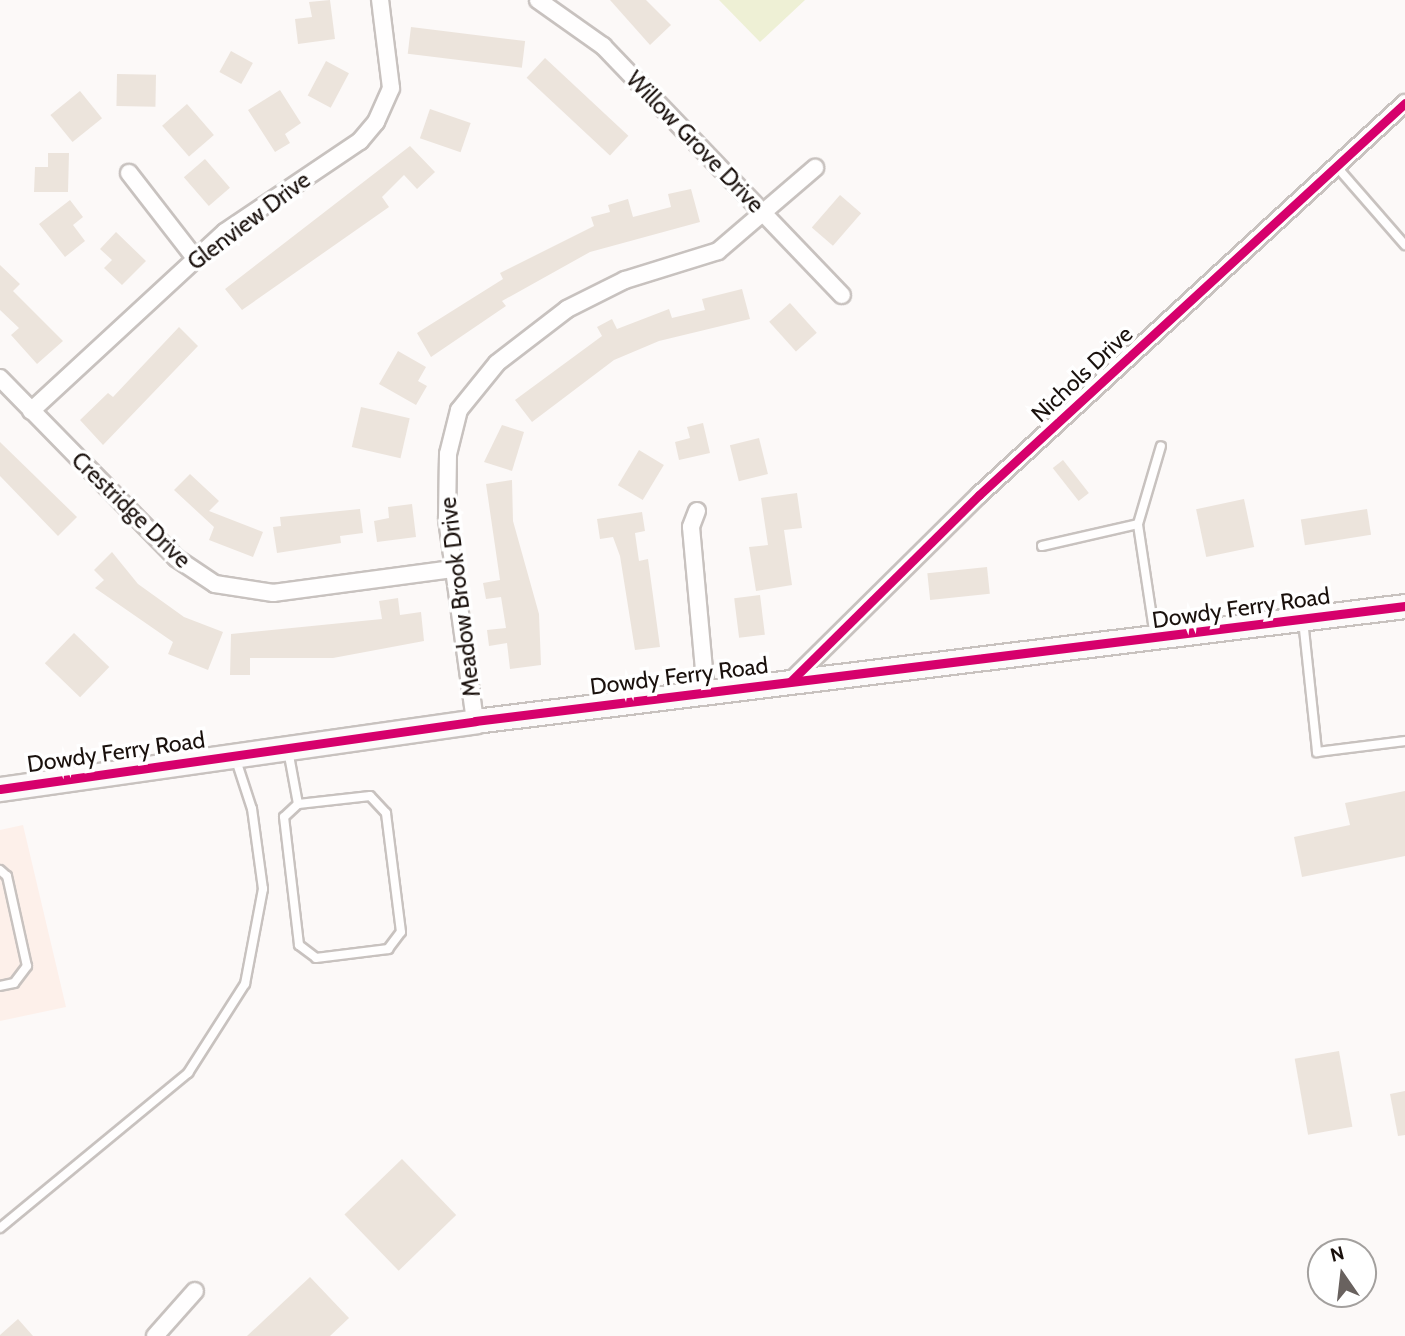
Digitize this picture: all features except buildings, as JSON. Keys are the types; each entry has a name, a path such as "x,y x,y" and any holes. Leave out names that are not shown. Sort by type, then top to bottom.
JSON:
{"street":[{"name":"Glenview Drive","path":"31,411 195,258 376,122 391,88 380,0"},
{"name":"Willow Grove Drive","path":"538,0 603,46 842,295"},
{"name":"Nichols Drive","path":"791,681 979,495 1405,103"},
{"name":"Meadow Brook Drive","path":"475,721 454,569 448,454 459,410 473,389 567,309 625,280 718,251 815,168"},
{"path":"129,173 195,258"},
{"name":"Crestridge Drive","path":"0,378 176,558 215,584 273,593 454,569"},
{"path":"697,512 691,527 706,692"},
{"name":"Dowdy Ferry Road","path":"0,789 475,721 1405,606"},
{"path":"155,1336 195,1291"}],"lane":[{"path":"1336,166 1405,245"},
{"path":"1155,639 1138,524 1161,446"},
{"path":"1042,546 1138,524"},
{"path":"1303,620 1317,752 1405,741"},
{"path":"288,748 298,804"},
{"path":"0,1228 188,1073 245,984 263,889 252,809 234,755"},
{"path":"370,796 386,813 401,932 388,949 316,958 299,945 284,817 298,804 370,796"},
{"path":"0,870 7,876 27,966 14,983 0,986"}],"shaded area":[{"path":"23,825 66,1007 0,1021 0,830"}],"green space":[{"path":"719,0 805,0 760,42"}],"cycle path":[{"path":"791,681 979,495 1405,103"},
{"path":"0,789 475,721 1405,606"}]}
